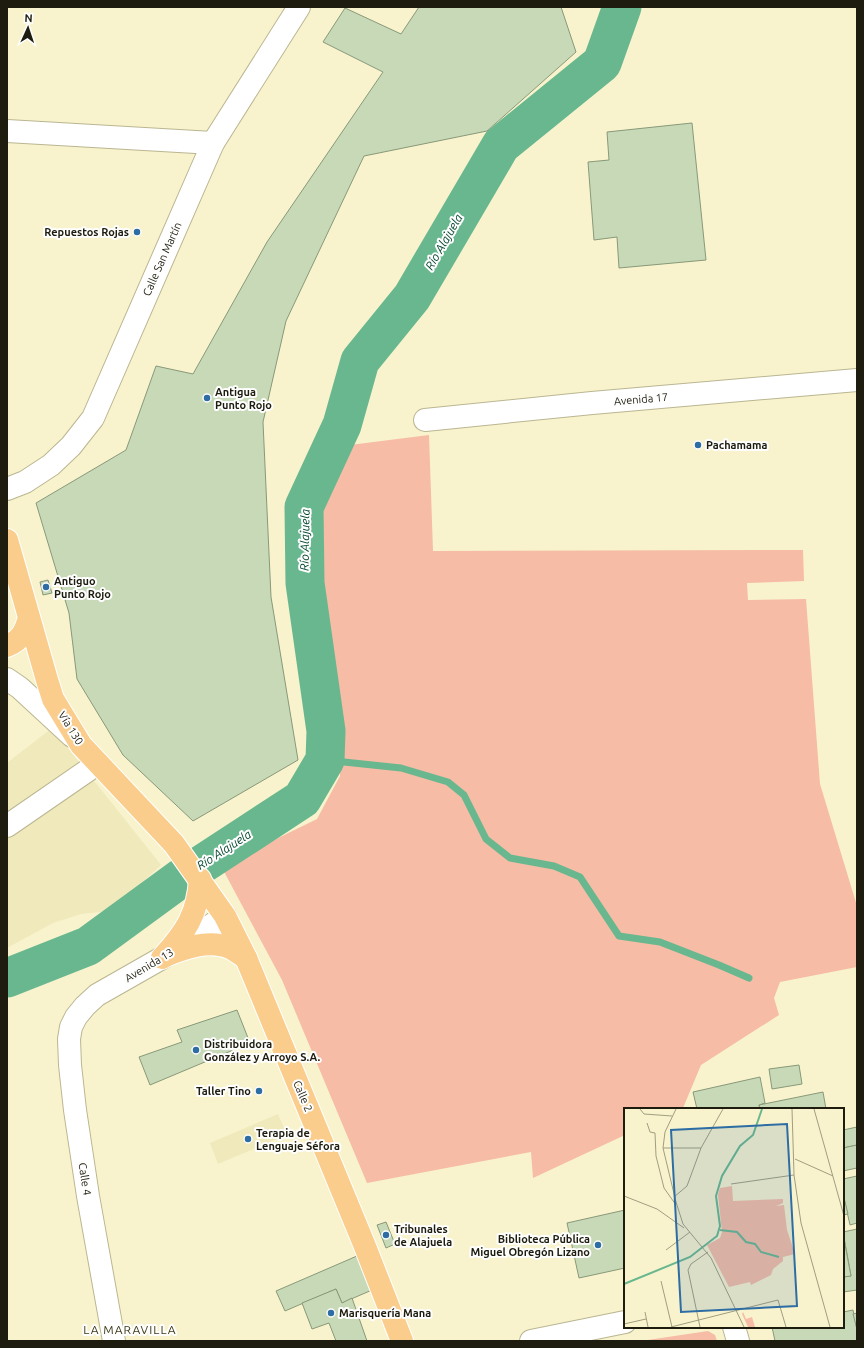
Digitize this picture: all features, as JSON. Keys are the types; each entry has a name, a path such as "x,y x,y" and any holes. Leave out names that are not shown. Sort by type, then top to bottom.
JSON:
{"main road":[{"name":"Vía 130","path":"7,540 11,561 53,699 81,745 97,764 160,827 200,879"},
{"path":"7,646 13,643 25,632 29,618"},
{"path":"162,958 178,940 191,919 199,896 200,879"},
{"name":"Calle 2","path":"200,879 225,916 246,958 364,1244 402,1341"},
{"path":"162,958 178,950 196,945 214,944 230,948 246,958"}],"street":[{"name":"Calle San Martín","path":"7,489 25,482 51,465 71,446 93,418 213,144 299,7"},
{"path":"7,131 213,144"},
{"name":"Avenida 17","path":"425,420 592,403 857,380"},
{"path":"7,679 20,688 81,745"},
{"path":"7,826 97,764"},
{"name":"Avenida 13","path":"76,1017 97,995 162,958 225,916"},
{"name":"Calle 4","path":"76,1017 71,1028 69,1039 75,1110 88,1196 114,1341"},
{"path":"531,1341 624,1322"},
{"path":"734,1328 738,1341"}],"shaded area":[{"path":"429,435 433,551 803,550 804,581 747,583 748,600 806,599 820,784 857,906 857,967 780,982 774,998 779,1015 701,1065 683,1108 624,1108 624,1135 533,1178 531,1152 367,1183 282,980 221,866 317,819 340,776 338,725 318,592 319,500 342,446"},
{"path":"52,728 161,865 115,907 100,912 81,914 53,923 7,948 7,763"},
{"name":"Terapia de Lenguaje Séfora","path":"278,1114 287,1135 218,1164 210,1143"},
{"path":"708,1331 715,1335 717,1341 641,1341"}],"building":[{"name":"Antigua Punto Rojo","path":"419,7 561,7 576,52 487,131 364,156 286,321 263,422 271,597 298,760 193,821 123,755 77,679 69,613 36,503 126,450 156,366 193,374 267,242 383,72 323,42 345,8 401,34"},
{"path":"692,123 706,260 619,268 617,237 594,240 588,162 609,160 607,132"},
{"name":"Antiguo Punto Rojo","path":"48,580 52,593 43,595 40,582"},
{"name":"Distribuidora González y Arroyo S.A.","path":"237,1010 250,1043 150,1085 139,1057 182,1042 177,1030"},
{"path":"799,1065 802,1084 772,1089 769,1069"},
{"path":"760,1077 765,1103 759,1105 760,1108 697,1108 693,1092"},
{"path":"823,1092 826,1108 760,1108 759,1105"},
{"path":"857,1127 857,1145 844,1148 844,1130"},
{"path":"857,1145 857,1168 844,1171 844,1148"},
{"path":"857,1176 857,1223 850,1225 844,1198 844,1179"},
{"path":"844,1198 848,1214 844,1215"},
{"name":"Biblioteca Pública Miguel Obregón Lizano","path":"624,1210 624,1268 579,1278 567,1223"},
{"name":"Tribunales de Alajuela","path":"386,1222 395,1244 386,1248 377,1225"},
{"path":"857,1229 857,1290 844,1292 844,1277 851,1276 844,1232"},
{"path":"844,1239 851,1276 844,1277"},
{"path":"357,1256 372,1290 342,1303 336,1289 285,1311 276,1291"},
{"name":"Marisquería Mana","path":"336,1289 342,1303 352,1298 367,1341 336,1341 329,1323 312,1329 302,1303"},
{"path":"853,1310 857,1330 857,1341 775,1341 772,1328 844,1328 844,1312"},
{"path":"857,1313 857,1329 853,1314"}],"waterway":[{"name":"Río Alajuela","path":"7,978 88,946 181,878 302,799 325,760 326,731 305,583 304,507 342,425 360,361 412,297 501,145 602,63 622,7"},
{"path":"325,760 401,768 448,782 464,795 486,839 510,858 554,866 580,877 619,936 660,942 749,978"}],"place":[{"name":"Repuestos Rojas","path":"137,232"},
{"name":"Antigua Punto Rojo","path":"207,398"},
{"name":"Pachamama","path":"698,445"},
{"name":"Antiguo Punto Rojo","path":"46,587"},
{"name":"Distribuidora González y Arroyo S.A.","path":"196,1050"},
{"name":"Taller Tino","path":"259,1091"},
{"name":"Terapia de Lenguaje Séfora","path":"248,1139"},
{"name":"Tribunales de Alajuela","path":"386,1235"},
{"name":"Biblioteca Pública Miguel Obregón Lizano","path":"598,1245"},
{"name":"Marisquería Mana","path":"331,1313"}],"district":[{"name":"LA MARAVILLA","path":"130,1330"}]}
